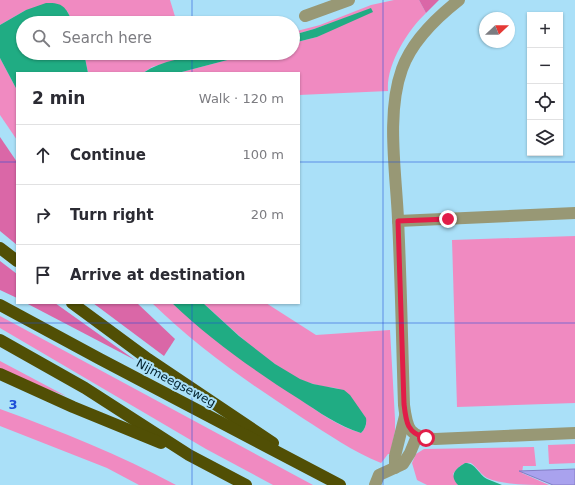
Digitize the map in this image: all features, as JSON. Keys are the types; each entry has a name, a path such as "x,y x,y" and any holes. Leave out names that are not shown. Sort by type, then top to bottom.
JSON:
{"highway":[{"path":"0,248 16,260"},
{"name":"Nijmeegseweg","path":"0,304 100,359 340,485"},
{"path":"73,304 148,359 324,477"},
{"path":"0,340 85,388 190,455 246,485"},
{"path":"0,374 73,407 190,455"}],"street":[{"path":"305,16 349,0"},
{"path":"459,0 442,14 421,36 405,59 401,70 393,115 405,416 411,431 417,436 435,439 575,433"},
{"path":"398,221 575,213"},
{"path":"395,468 395,456 405,416"},
{"path":"375,485 379,475 403,464 410,453 417,436"}],"shaded area":[{"path":"0,0 170,0 175,16 70,16 67,11 26,10 0,25"},
{"path":"394,0 419,0 426,13 412,29 399,49 390,70 388,91 300,95 300,72 182,72 227,60 300,60 300,41 317,37 371,9 314,29 300,33 300,30 320,25 371,5"},
{"path":"419,0 439,0 426,13"},
{"path":"46,3 52,3 64,7 70,16 16,16 16,60 85,60 88,72 16,72 16,88 0,58 0,25 26,10"},
{"path":"371,8 373,12 317,37 300,41 300,33"},
{"path":"0,58 16,88 16,139 0,115"},
{"path":"85,60 176,60 152,67 144,72 88,72"},
{"path":"176,60 227,60 182,72 145,72 167,62"},
{"path":"0,137 16,161 16,244 0,231"},
{"path":"575,236 575,403 457,407 452,240"},
{"path":"0,261 16,273 16,298 0,290"},
{"path":"28,304 56,304 135,360"},
{"path":"94,304 138,304 175,339 164,356"},
{"path":"153,304 173,304 217,340 281,386 328,418 361,433 366,426 365,417 355,404 340,390 337,388 306,382 273,363 204,304 268,304 316,335 390,330 395,431 390,454 388,454 381,463 361,454 332,437 225,365"},
{"path":"173,304 204,304 239,336 275,364 300,379 313,384 344,390 350,395 366,418 364,430 361,433 337,423 321,414 249,366"},
{"path":"0,316 313,485 273,485 206,449 0,328"},
{"path":"0,361 66,396 0,372"},
{"path":"0,409 90,444 176,485 139,485 107,468 0,426"},
{"path":"575,444 575,463 549,464 548,445"},
{"path":"534,447 536,466 523,466 522,473 549,485 501,482 485,477 473,464 465,463 453,474 458,485 427,485 417,480 412,463 416,454 424,449"},
{"path":"465,463 472,465 487,479 502,485 458,485 454,478 454,472"}],"building":[{"path":"575,469 575,485 553,485 519,471"}],"route":[{"path":"426,438 417,436 411,431 405,416 398,221 448,219"}]}
